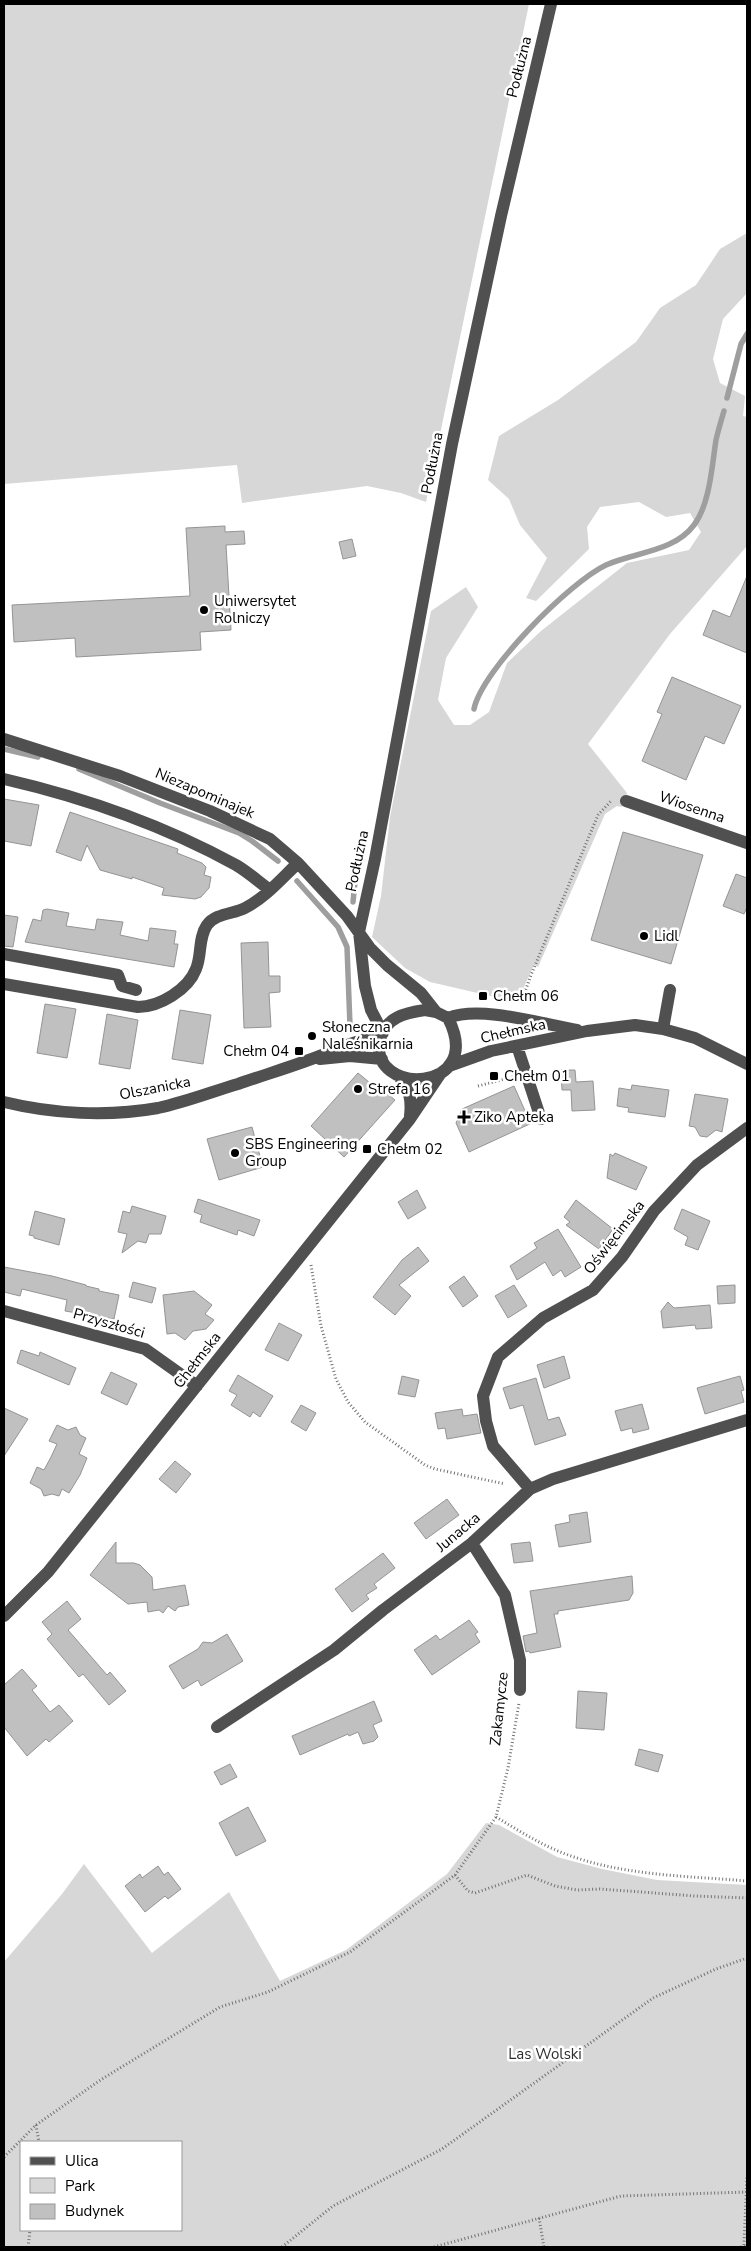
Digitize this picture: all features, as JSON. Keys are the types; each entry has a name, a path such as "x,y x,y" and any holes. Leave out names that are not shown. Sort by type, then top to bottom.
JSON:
{"street":[{"name":"Podłużna","path":"382,1034 365,986 359,932 375,859 452,444 503,207 551,4"},
{"name":"Niezapominajek","path":"4,740 120,776 210,811 270,839 298,863 347,916 359,932"},
{"path":"4,779 54,791 188,841 238,866 270,890"},
{"name":"Wiosenna","path":"626,801 747,843"},
{"path":"4,984 138,1007 148,1007 159,1003 191,979 197,969 203,932 208,923 216,918 246,908 270,890 298,863"},
{"path":"359,932 370,948 387,965 421,992 436,1012"},
{"path":"4,954 118,975 122,986 136,990"},
{"path":"663,1029 670,990"},
{"path":"425,1010 436,1012 448,1018 457,1040 456,1049 445,1070 415,1080 406,1080 387,1066 382,1059 380,1043 382,1034 395,1018 405,1013 425,1010"},
{"name":"Chełmska","path":"448,1018 460,1013 480,1013 587,1031"},
{"name":"Chełmska","path":"4,1616 48,1572 410,1119 445,1070 491,1051 587,1031 635,1025 663,1029 695,1038 747,1064"},
{"name":"Olszanicka","path":"4,1102 48,1110 86,1113 122,1112 157,1108 191,1100 308,1061 347,1043 382,1034"},
{"path":"516,1046 541,1119"},
{"name":"Olszanicka","path":"308,1061 350,1056 382,1059"},
{"path":"398,1075 409,1089 412,1101 410,1119"},
{"name":"Oświęcimska","path":"530,1489 494,1446 486,1421 483,1396 498,1357 543,1318 593,1290 622,1257 654,1211 697,1165 747,1128"},
{"name":"Przyszłości","path":"4,1311 145,1349 197,1386"},
{"name":"Junacka","path":"217,1727 334,1650 472,1543 530,1489 553,1479 747,1420"},
{"name":"Zakamycze","path":"472,1543 505,1595 520,1660 520,1690"}],"path":[{"path":"521,1005 531,975 598,815 615,797 626,801"},
{"path":"478,1086 526,1074"},
{"path":"300,1256 312,1266 320,1326 336,1379 348,1402 366,1422 424,1464 435,1469 530,1489"},
{"name":"Zakamycze","path":"4,2157 36,2125 102,2079 220,2007 268,1992 350,1952 454,1875 496,1817 508,1768 520,1690"},
{"path":"496,1817 527,1836 573,1857 605,1866 673,1876 747,1881"},
{"path":"454,1875 468,1891 475,1893 527,1876 555,1886 577,1890 600,1889 747,1898"},
{"path":"282,2247 333,2206 442,2149 653,1998 716,1969 747,1958"},
{"path":"36,2125 39,2141"},
{"path":"741,2247 744,2245 747,2175"},
{"path":"434,2247 621,2196 746,2192"},
{"path":"539,2218 544,2247"},
{"path":"28,2247 30,2231"}],"green space":[{"path":"4,4 529,4 426,502 401,493 367,486 242,503 237,465 4,484"},
{"path":"747,233 747,293 723,319 713,359 720,383 745,396 743,416 747,417 747,546 670,634 588,744 627,793 622,807 617,806 605,814 538,967 534,965 517,1002 430,982 405,968 372,937 381,896 390,817 431,611 466,587 478,607 446,658 438,700 454,725 470,725 489,712 507,663 541,631 627,563 689,550 701,532 690,513 666,517 639,502 600,507 587,527 589,549 536,601 526,598 547,558 520,525 509,499 488,480 499,436 558,400 636,342 660,308 696,285 720,249"},
{"name":"Las Wolski","path":"486,1823 499,1825 557,1857 602,1869 657,1880 747,1885 747,2247 4,2247 4,1962 62,1894 84,1864 152,1953 229,1892 280,1981 346,1950 447,1874"}],"building":[{"path":"225,526 225,532 244,531 245,544 226,545 231,630 200,632 201,650 76,657 75,638 14,642 12,605 190,596 186,528"},
{"path":"352,539 356,556 343,559 339,542"},
{"path":"747,576 747,653 703,635 713,610 730,617"},
{"path":"672,677 741,706 724,744 705,736 686,780 642,761 662,714 657,712"},
{"path":"4,799 39,805 31,846 4,841"},
{"path":"70,812 178,849 177,853 202,863 206,867 204,875 211,877 209,888 201,897 195,899 162,895 164,888 132,877 132,879 100,870 87,845 81,861 56,852"},
{"path":"623,832 703,855 671,964 591,940"},
{"path":"736,874 747,878 747,907 744,914 723,906"},
{"path":"43,910 69,913 66,926 95,930 97,919 123,922 120,935 148,941 150,928 176,931 174,944 178,944 174,967 25,942 33,919 41,921"},
{"path":"4,915 18,917 13,947 4,946"},
{"path":"268,942 269,976 280,976 280,992 269,993 271,1027 244,1028 241,943"},
{"path":"45,1004 76,1009 67,1058 37,1053"},
{"path":"180,1010 211,1015 203,1064 172,1059"},
{"path":"107,1014 138,1020 130,1069 99,1064"},
{"path":"561,1070 575,1070 576,1082 593,1081 595,1110 572,1111 571,1090 562,1090"},
{"path":"358,1073 375,1087 377,1085 395,1100 344,1157 311,1126"},
{"path":"632,1085 669,1090 665,1117 628,1112 629,1108 617,1106 619,1088 631,1090"},
{"path":"514,1086 526,1113 521,1113 534,1122 469,1152 456,1123 462,1109"},
{"path":"695,1094 728,1099 722,1132 716,1130 707,1137 700,1136 695,1127 689,1126"},
{"name":"SBS Engineering Group","path":"252,1127 263,1167 219,1180 207,1139"},
{"path":"615,1153 647,1167 636,1190 607,1178 610,1154 613,1156"},
{"path":"417,1190 426,1208 408,1219 398,1202"},
{"path":"198,1199 260,1220 254,1236 238,1230 237,1235 200,1222 202,1215 194,1212"},
{"path":"576,1200 613,1229 599,1249 566,1225 570,1222 564,1217"},
{"path":"132,1206 166,1216 161,1234 149,1234 146,1243 138,1241 122,1253 127,1234 118,1232 123,1211 130,1213"},
{"path":"682,1209 710,1221 698,1250 685,1245 688,1237 674,1229"},
{"path":"35,1211 65,1219 59,1245 29,1235"},
{"path":"558,1229 581,1267 565,1277 561,1270 553,1276 545,1262 517,1280 510,1266 537,1248 534,1243"},
{"path":"418,1247 429,1261 399,1285 411,1296 395,1315 373,1297 402,1260"},
{"path":"4,1267 52,1276 99,1289 99,1291 119,1295 114,1319 65,1311 67,1300 22,1289 20,1296 4,1292"},
{"path":"464,1276 478,1296 463,1307 449,1287"},
{"path":"133,1282 156,1288 152,1303 129,1297"},
{"path":"514,1285 527,1306 508,1318 495,1296"},
{"path":"735,1285 735,1303 718,1304 717,1286"},
{"path":"194,1291 212,1305 205,1314 214,1320 206,1329 193,1331 185,1340 175,1333 167,1334 163,1295"},
{"path":"668,1302 674,1308 710,1305 712,1328 696,1329 695,1325 663,1328 661,1311"},
{"path":"279,1323 302,1335 288,1361 265,1350"},
{"path":"21,1350 39,1356 40,1352 76,1368 69,1385 17,1363"},
{"path":"564,1356 570,1378 544,1388 537,1365"},
{"path":"111,1372 137,1384 127,1405 101,1393"},
{"path":"238,1375 273,1396 260,1417 253,1412 250,1417 231,1405 237,1395 229,1391"},
{"path":"402,1376 419,1380 415,1397 398,1394"},
{"path":"740,1376 744,1390 741,1391 744,1402 705,1414 697,1388"},
{"path":"536,1378 548,1420 559,1417 566,1435 535,1445 523,1405 510,1409 503,1388"},
{"path":"642,1404 649,1429 633,1433 632,1428 621,1431 615,1411"},
{"path":"301,1405 316,1413 306,1431 291,1422"},
{"path":"4,1408 28,1419 4,1456"},
{"path":"462,1409 463,1416 477,1414 481,1433 447,1439 445,1428 438,1429 435,1413"},
{"path":"57,1425 68,1430 76,1427 80,1435 86,1438 79,1454 87,1458 80,1475 69,1493 62,1489 59,1496 52,1494 44,1496 41,1489 30,1483 37,1467 44,1470 51,1457 57,1444 49,1441"},
{"path":"175,1461 191,1474 176,1493 159,1479"},
{"path":"447,1499 459,1515 426,1539 414,1523"},
{"path":"587,1512 591,1542 559,1547 555,1525 570,1522 569,1515"},
{"path":"116,1542 116,1563 140,1565 152,1577 153,1590 185,1585 189,1605 178,1607 175,1611 168,1606 163,1613 159,1610 148,1612 147,1602 128,1604 90,1575"},
{"path":"530,1542 533,1561 514,1563 511,1544"},
{"path":"383,1553 395,1568 374,1584 377,1588 366,1595 369,1599 352,1612 335,1589"},
{"path":"632,1576 633,1593 629,1600 558,1611 558,1614 554,1614 561,1647 530,1653 529,1651 526,1652 523,1636 537,1633 530,1591"},
{"path":"67,1601 81,1619 68,1630 107,1675 110,1672 126,1691 109,1705 83,1674 79,1677 47,1639 52,1634 42,1622"},
{"path":"469,1620 478,1632 475,1634 480,1642 432,1675 414,1650 436,1635 440,1640"},
{"path":"227,1634 243,1661 201,1686 198,1680 183,1689 169,1666 198,1649 203,1642 212,1643"},
{"path":"22,1669 37,1686 32,1690 50,1712 59,1705 73,1721 49,1742 46,1739 27,1756 4,1727 4,1685"},
{"path":"578,1691 607,1693 604,1730 576,1728"},
{"path":"374,1701 382,1721 373,1725 378,1737 374,1741 363,1744 358,1732 349,1736 348,1734 300,1755 292,1736"},
{"path":"639,1749 663,1755 658,1772 635,1765"},
{"path":"230,1764 237,1777 221,1785 214,1772"},
{"path":"248,1807 266,1841 236,1856 219,1823"},
{"path":"158,1866 164,1875 168,1872 181,1889 168,1899 165,1896 145,1912 125,1886 140,1874 142,1878"}],"waterway":[{"path":"727,398 741,344 747,334"},
{"path":"474,709 480,692 493,672 530,629 571,589 590,574 606,565 676,541 694,525 704,506 707,495 716,440 724,411"},
{"path":"4,749 38,757"},
{"path":"79,769 239,833 278,861"},
{"path":"297,881 338,927 347,947 350,1026"},
{"path":"353,902 355,882"}],"place":[{"name":"Uniwersytet Rolniczy","path":"204,610"},
{"name":"Lidl","path":"644,936"},
{"name":"Chełm 06","path":"483,996"},
{"name":"Słoneczna Naleśnikarnia","path":"312,1036"},
{"name":"Chełm 04","path":"299,1051"},
{"name":"Chełm 01","path":"494,1076"},
{"name":"Strefa 16","path":"358,1089"},
{"name":"Ziko Apteka","path":"464,1117"},
{"name":"Chełm 02","path":"367,1149"},
{"name":"SBS Engineering Group","path":"235,1153"}]}
